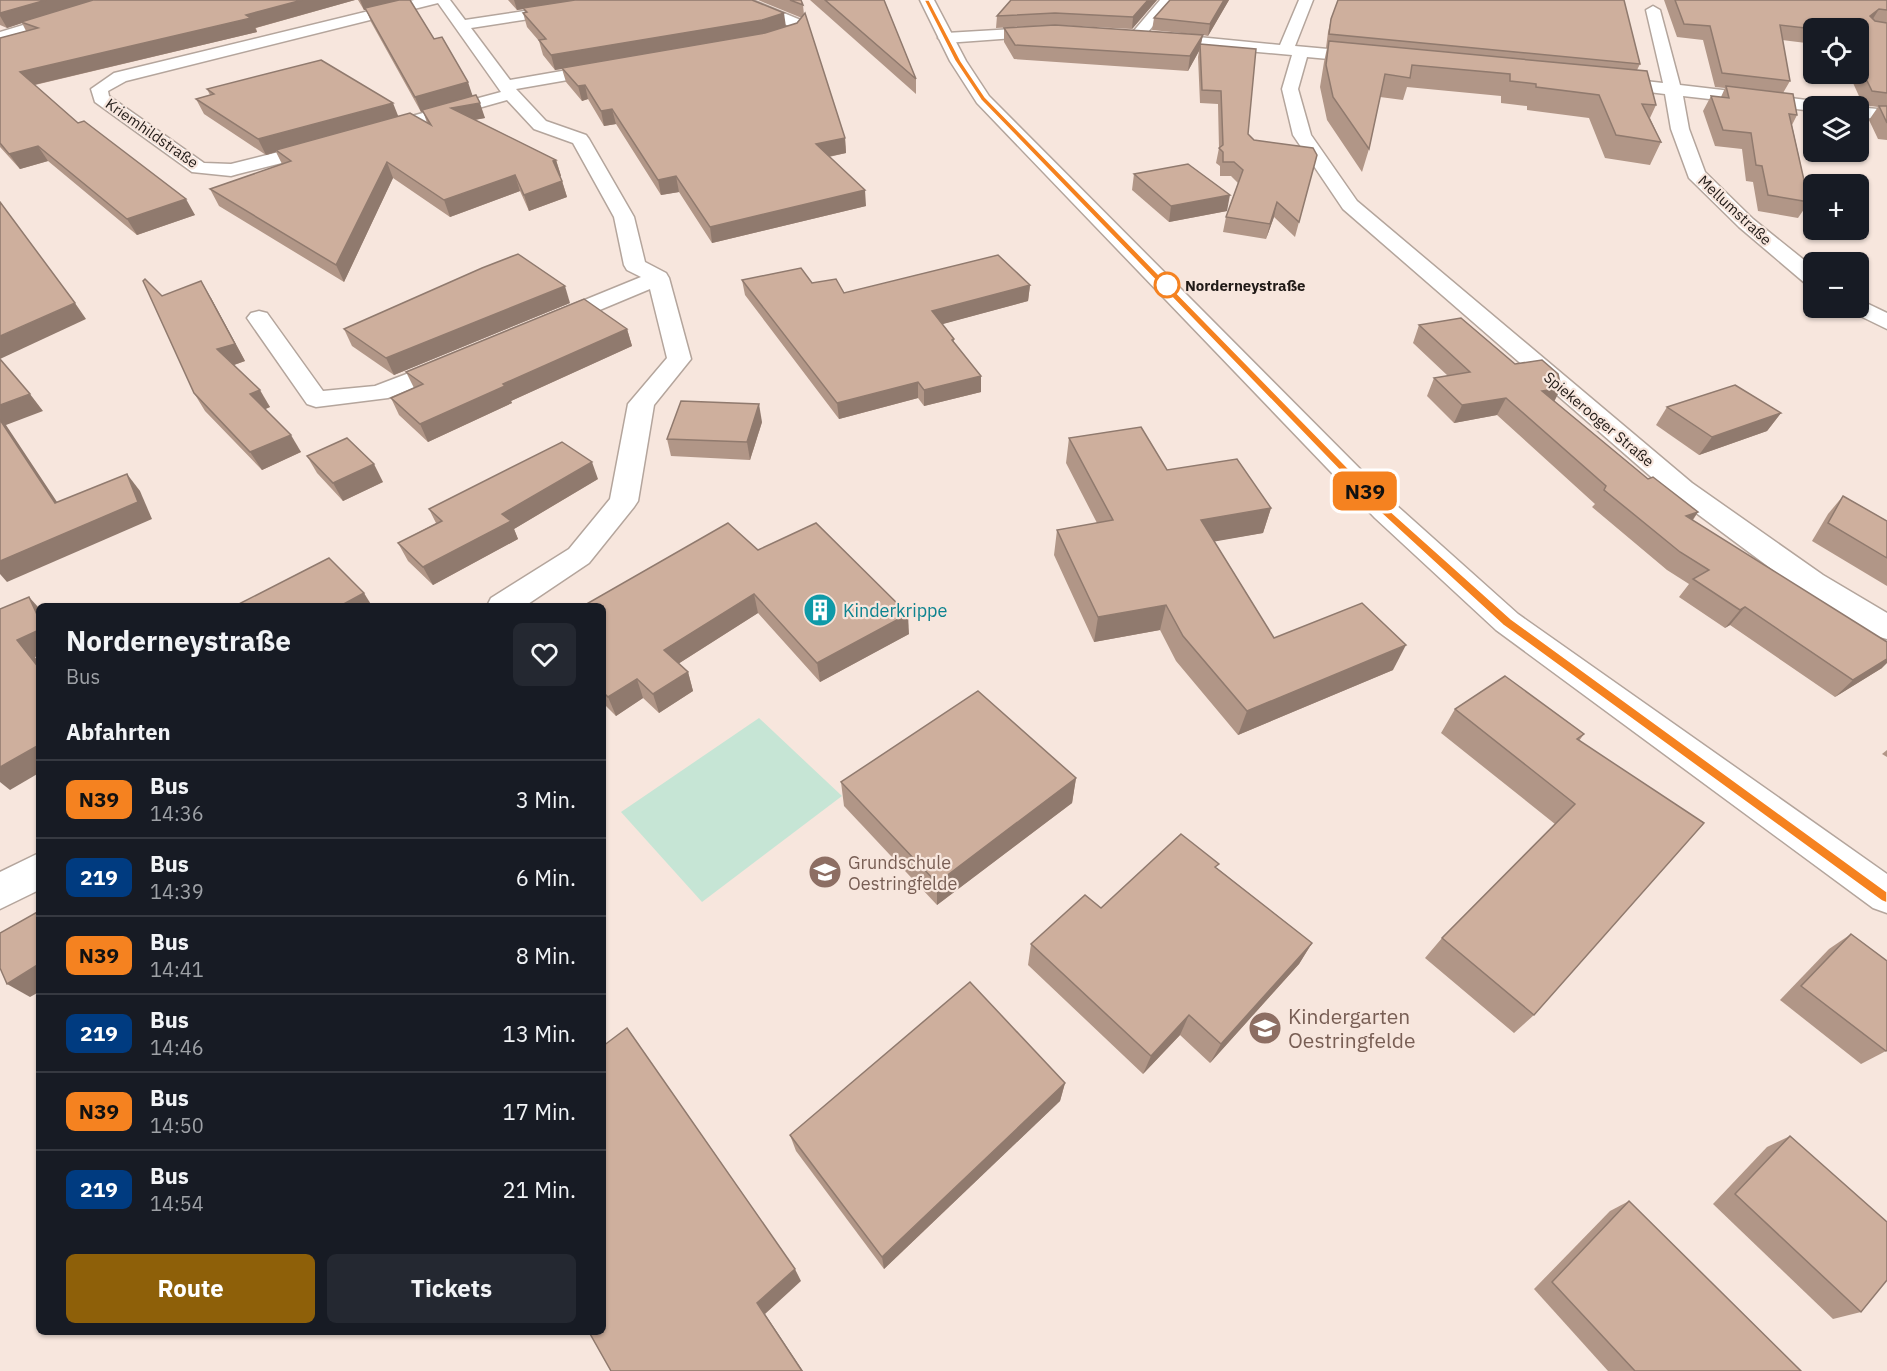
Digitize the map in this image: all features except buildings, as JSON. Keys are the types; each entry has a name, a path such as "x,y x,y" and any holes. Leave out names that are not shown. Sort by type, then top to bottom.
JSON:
{"street":[{"path":"0,37 121,0"},
{"name":"Kriemhildstraße","path":"341,142 231,170 199,168 101,98 99,89 120,77 432,0"},
{"path":"443,0 508,90 540,126 580,139 624,217 635,265 658,278 679,359 641,404 624,501 579,556 507,603"},
{"path":"460,25 627,0"},
{"path":"739,0 798,24 793,32 743,44"},
{"path":"927,0 971,83 983,99 1402,527 1507,622 1887,897"},
{"path":"1168,0 1131,36 1383,59"},
{"name":"Spiekerooger Straße","path":"1306,0 1293,50 1290,89 1302,135 1350,206 1682,489 1812,582 1887,628"},
{"name":"Mellumstraße","path":"1653,10 1674,89 1680,129 1696,174 1746,223 1803,270"},
{"path":"946,38 1066,32"},
{"path":"364,135 508,90 619,66"},
{"path":"1592,81 1803,105"},
{"path":"1869,113 1887,115"},
{"path":"529,331 658,278"},
{"path":"1869,312 1887,322"},
{"path":"259,318 316,399 379,393 476,353"},
{"path":"0,892 36,872"}],"green space":[{"path":"759,718 842,796 702,902 621,812"}],"bus line":[{"name":"N39","path":"927,0 958,61 983,99 1385,511 1507,622 1887,896"}],"place":[{"name":"Norderneystraße","path":"1167,285"},
{"name":"Kinderkrippe","path":"820,610"},
{"name":"Grundschule Oestringfelde","path":"825,872"},
{"name":"Kindergarten Oestringfelde","path":"1265,1028"}]}
